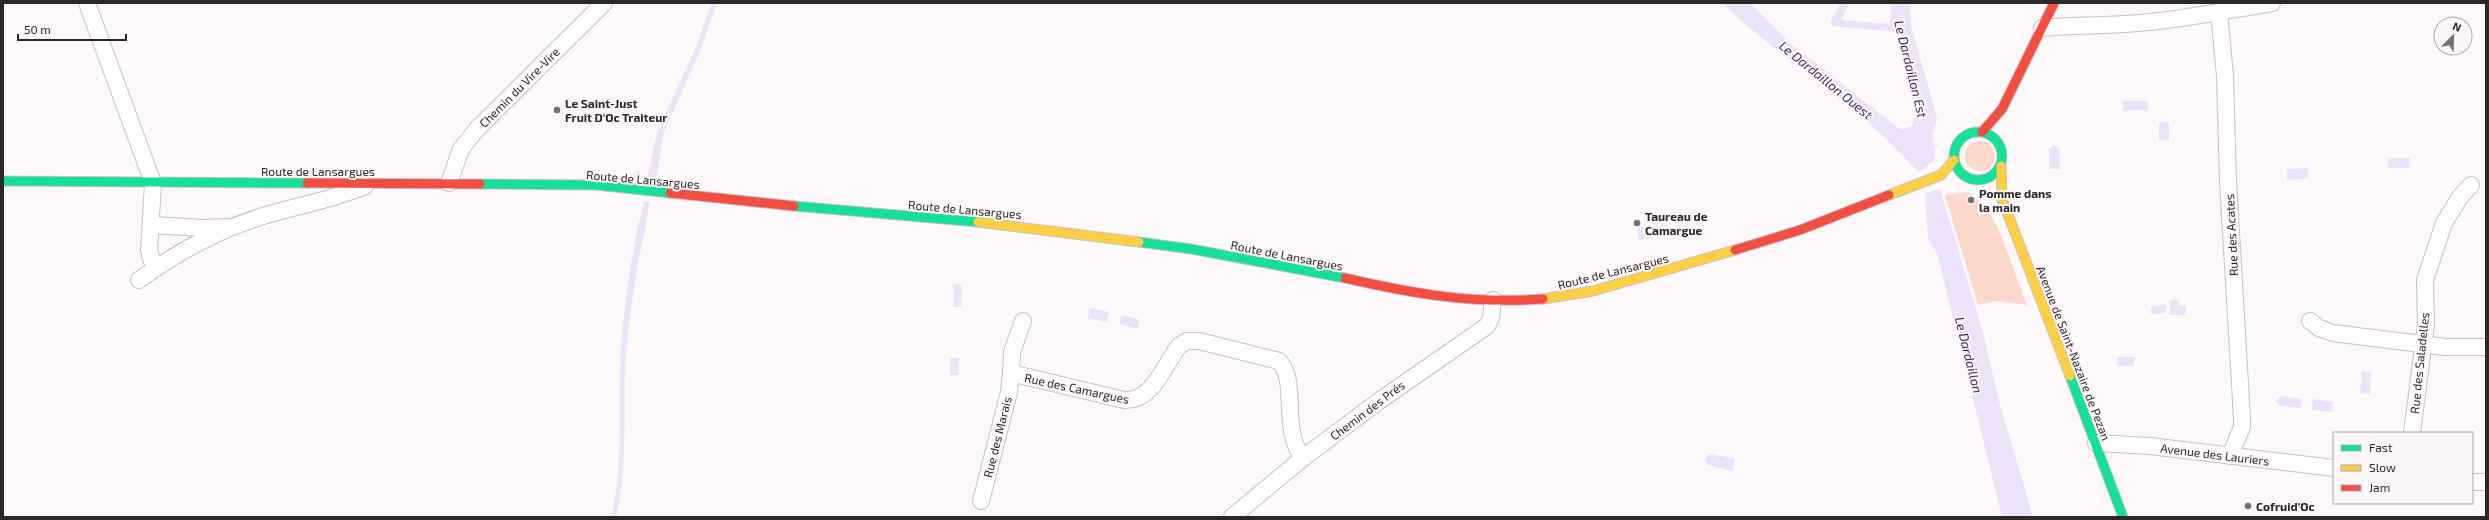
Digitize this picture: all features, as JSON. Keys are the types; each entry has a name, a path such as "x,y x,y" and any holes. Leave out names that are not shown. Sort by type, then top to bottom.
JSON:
{"main road":[{"path":"1982,132 2002,109 2054,4"},
{"path":"1954,160 1961,174 1972,180 1984,180 1991,177 2001,166 2002,159 1999,144 2002,109"},
{"path":"1941,175 1954,160 1957,144 1962,137 1970,133 1982,132 1994,138 1999,144"},
{"name":"Avenue de Saint-Nazaire de Pezan","path":"2001,166 2002,199 2123,517"},
{"path":"1941,175 1952,177 1961,174"},
{"name":"Route de Lansargues","path":"3,180 153,183 449,183 596,185 831,210 1008,224 1191,249 1322,272 1409,293 1492,300 1548,299 1600,289 1800,230 1904,191 1941,175"},
{"name":"Avenue de Saint-Nazaire de Pezan","path":"1984,180 2002,199"}],"street":[{"path":"87,3 153,183 152,225 149,250 151,259 157,266"},
{"name":"Chemin du Vire-Vire","path":"449,183 461,149 477,129 604,3"},
{"path":"2042,28 2071,24 2123,24 2219,12 2272,3"},
{"path":"2054,4 2071,24"},
{"name":"Rue des Acates","path":"2219,12 2226,76 2228,189 2242,418 2242,427 2230,456"},
{"path":"139,280 157,266 234,227 281,211 338,198 374,183"},
{"name":"Rue des Saladelles","path":"2412,432 2426,325 2424,292 2429,265 2444,223 2460,197 2471,186"},
{"path":"152,225 202,228 234,227"},
{"name":"Chemin des Prés","path":"1232,517 1304,458 1409,379 1487,326 1491,318 1492,300"},
{"path":"2310,321 2319,328 2333,333 2463,348 2486,347"},
{"name":"Rue des Camargues","path":"1023,322 1012,352 1011,373 1133,401 1144,396 1149,391 1174,352 1182,343 1187,341 1199,341 1279,361 1287,373 1293,443 1304,458"},
{"name":"Rue des Marais","path":"981,501 1009,392 1011,373"},
{"name":"Avenue des Lauriers","path":"2096,443 2150,446 2333,468"},
{"path":"2473,482 2486,482"}],"shaded area":[{"path":"1980,141 1986,142 1994,150 1994,162 1986,170 1980,171 1974,170 1966,162 1965,156 1966,150 1974,142"},
{"path":"1968,192 1986,207 1999,230 2027,305 1996,301 1978,305 1945,195"}],"water":[{"path":"712,3 717,3 698,56 664,132 656,181 647,179 657,133 695,49"},
{"path":"1722,3 1750,3 1791,44 1901,130 1912,126 1916,112 1896,32 1832,26 1830,22 1841,3 1850,3 1841,20 1890,24 1891,3 1910,3 1911,25 1937,118 1933,135 1934,161 1918,172 1896,148 1848,105 1746,25"},
{"path":"2123,101 2148,101 2148,110 2123,111"},
{"path":"2159,122 2169,122 2169,140 2159,140"},
{"path":"2054,145 2059,148 2060,169 2049,169 2049,148"},
{"path":"2388,158 2410,158 2409,168 2388,168"},
{"path":"2308,168 2308,178 2287,180 2287,169"},
{"name":"Le Dardaillon","path":"1940,189 1983,332 1999,401 2033,517 2002,517 1938,256 1928,238 1925,193"},
{"path":"644,201 650,202 631,308 625,366 623,474 616,517 611,517 615,499 619,463 620,372 625,308 631,265"},
{"path":"1650,226 1652,238 1639,240 1637,228"},
{"path":"954,284 962,285 961,307 953,307"},
{"path":"2170,300 2179,300 2179,306 2186,306 2186,315 2170,315"},
{"path":"2166,305 2166,313 2151,314 2151,306"},
{"path":"1090,308 1109,312 1107,322 1088,318"},
{"path":"1122,315 1140,320 1138,329 1119,324"},
{"path":"2117,357 2134,357 2134,366 2117,366"},
{"path":"950,358 959,358 958,375 950,375"},
{"path":"2362,371 2371,372 2370,394 2360,393"},
{"path":"2281,396 2302,399 2301,408 2280,406 2275,401"},
{"path":"2313,399 2333,402 2332,412 2312,410"},
{"path":"1710,454 1735,459 1732,471 1708,465 1704,459"}],"traffic: fast":[{"path":"1973,132 1983,132 1992,136 1998,142 2002,151 2002,156 2002,161 1998,170 1992,176 1983,180 1973,180 1964,176 1958,170 1954,161 1954,151 1958,142 1964,136 1973,132"},
{"path":"3,181 307,183"},
{"path":"480,184 596,185 670,193"},
{"path":"794,206 978,222"},
{"path":"1139,242 1191,249 1345,278"},
{"path":"2070,376 2123,517"}],"traffic: slow":[{"path":"1889,195 1941,175 1954,160"},
{"path":"2001,166 2002,199 2070,376"},
{"path":"978,222 1139,242"},
{"path":"1543,299 1593,291 1735,250"}],"traffic: jam":[{"path":"1982,132 2002,109 2054,3"},
{"path":"307,183 480,184"},
{"path":"670,193 794,206"},
{"path":"1735,250 1800,230 1889,195"},
{"path":"1345,278 1395,289 1467,299 1543,299"}],"place":[{"name":"Le Saint-Just Fruit D'Oc Traiteur","path":"557,110"},
{"name":"Pomme dans la main","path":"1971,200"},
{"name":"Taureau de Camargue","path":"1637,223"},
{"name":"Cofruid’Oc","path":"2248,506"}],"water label":[{"name":"Le Dardaillon Est","path":"1911,69"},
{"name":"Le Dardaillon Ouest","path":"1826,80"}]}
